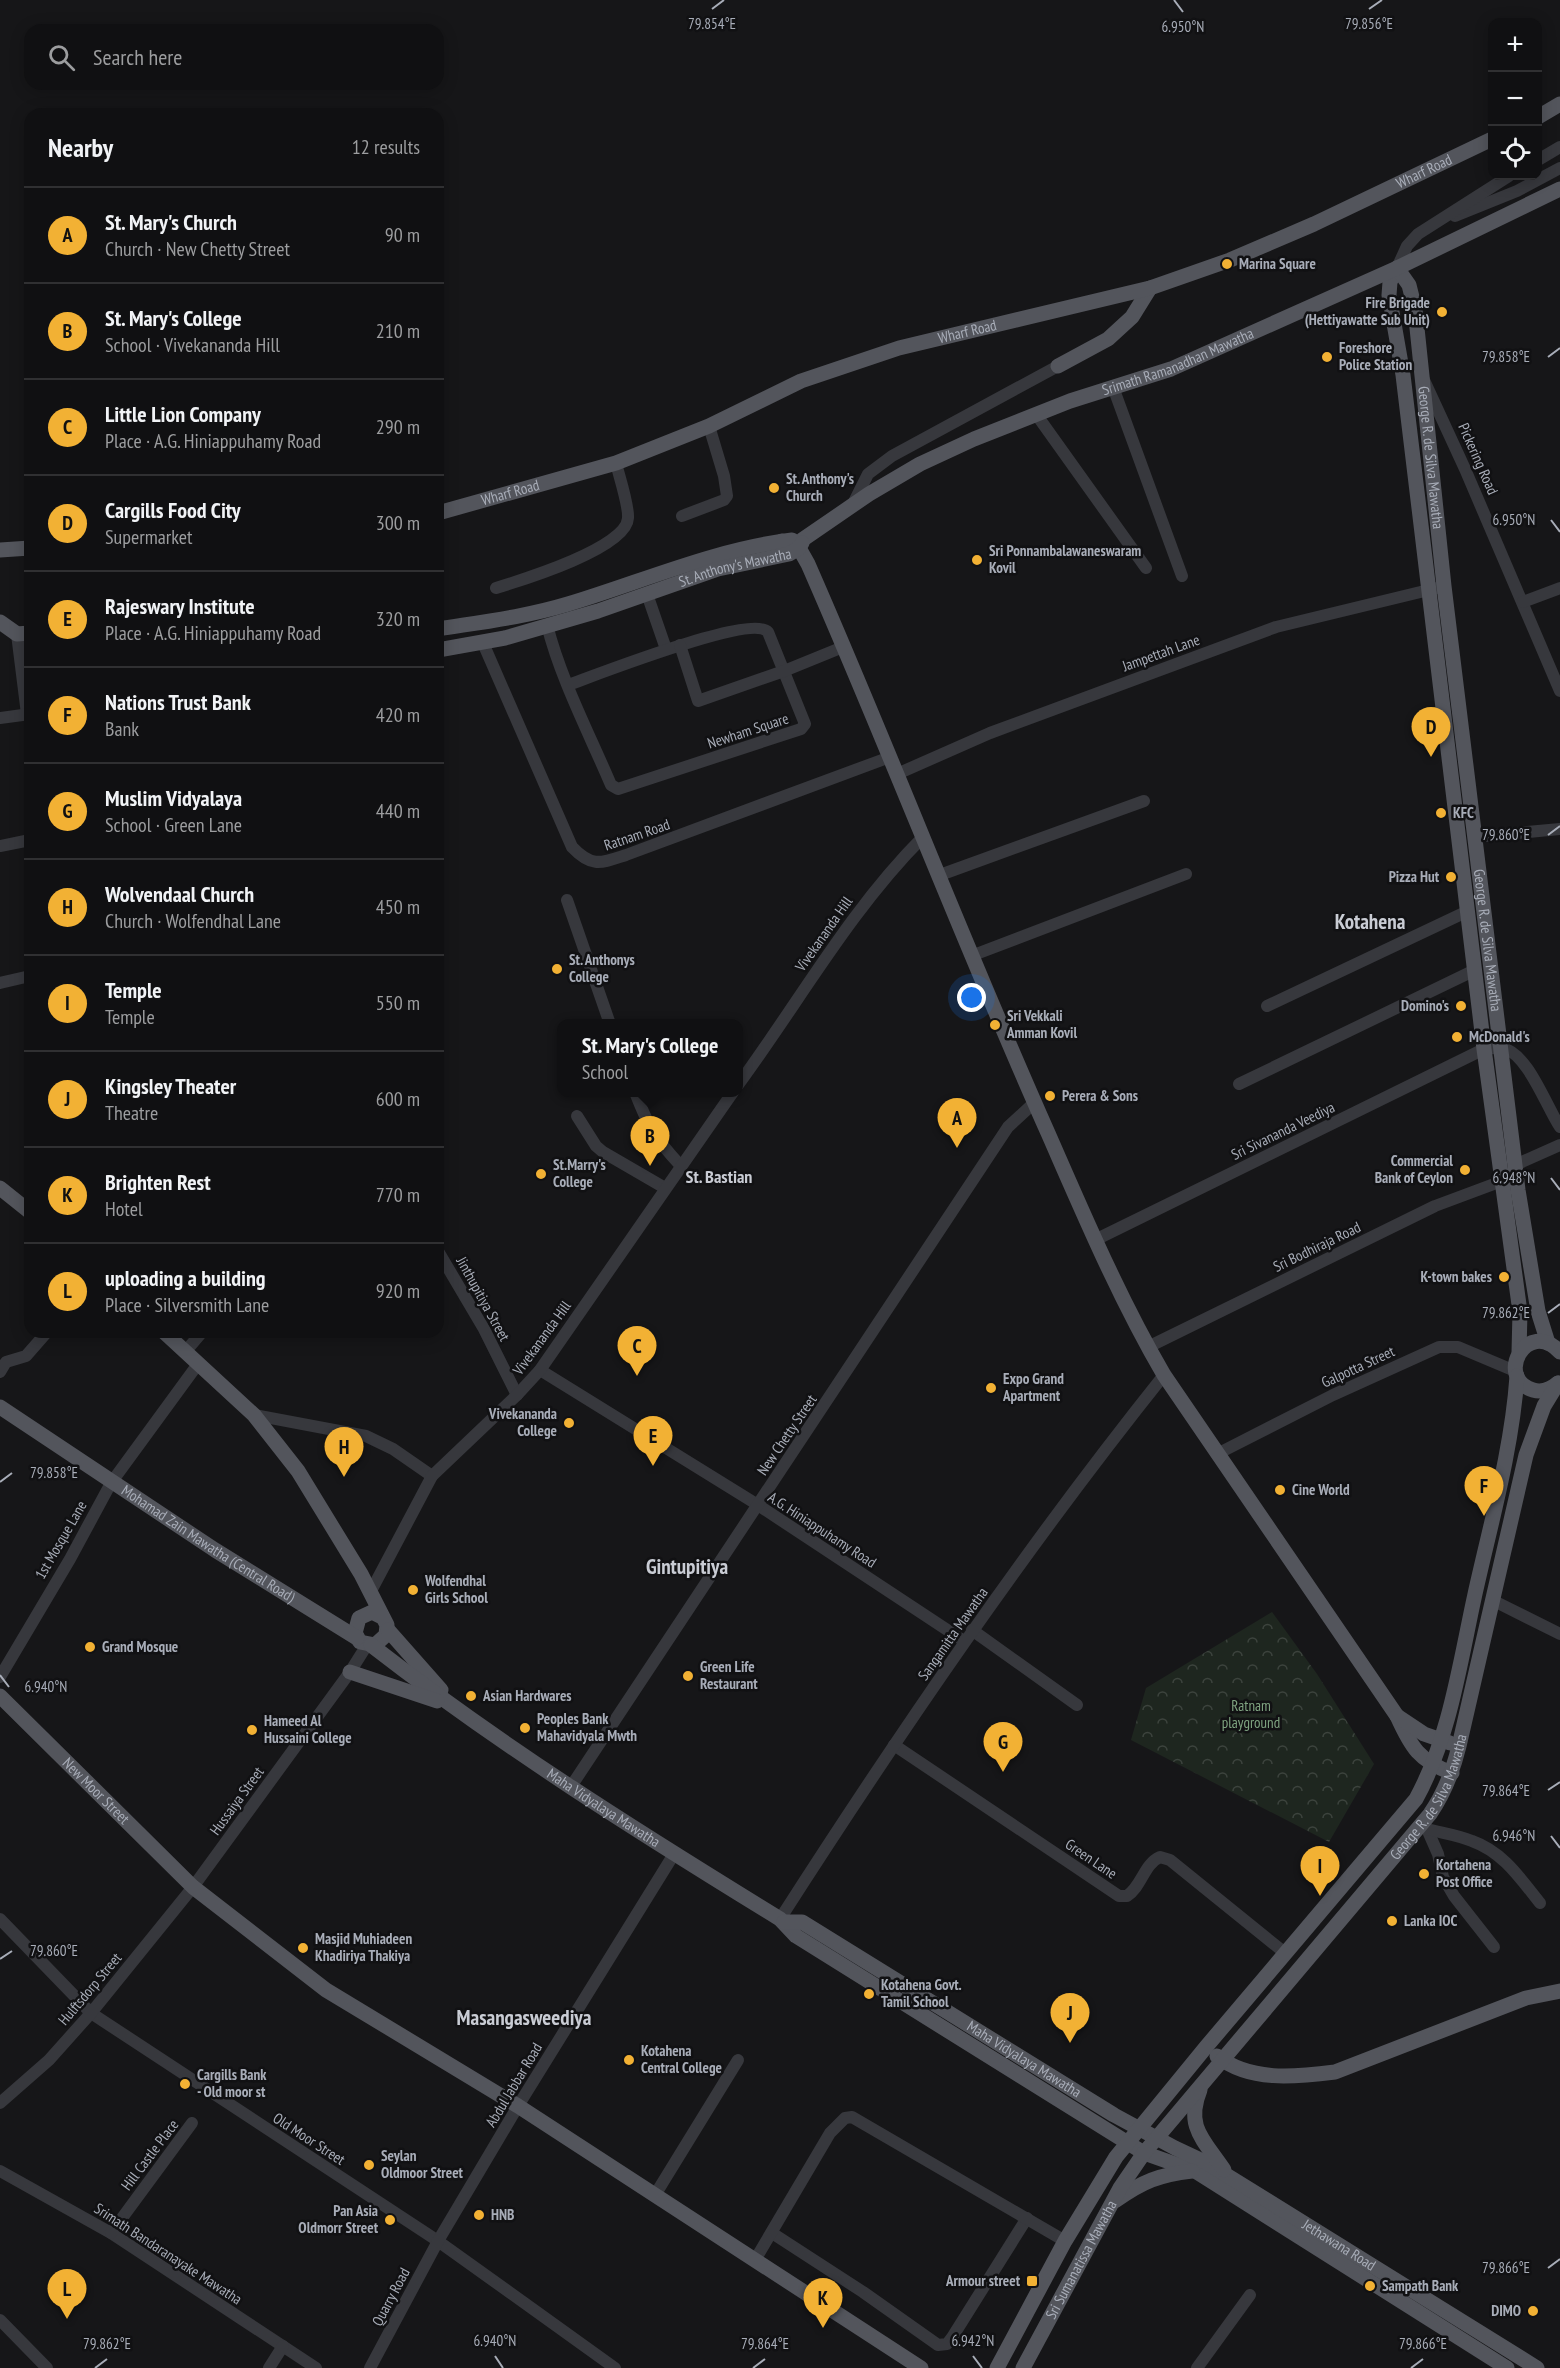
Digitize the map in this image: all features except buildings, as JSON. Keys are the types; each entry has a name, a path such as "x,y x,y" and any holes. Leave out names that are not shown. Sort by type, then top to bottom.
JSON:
{"main road":[{"path":"1542,115 1560,104"},
{"name":"Wharf Road","path":"444,511 616,463 709,426 801,381 899,348 1150,288 1230,261 1314,224 1488,141"},
{"name":"Srimath Ramanadhan Mawatha","path":"801,544 854,504 920,464 1036,414 1171,369 1397,268 1560,189"},
{"name":"George R. de Silva Mawatha","path":"997,2368 1065,2241 1103,2175 1127,2142 1416,1799 1426,1783 1441,1740 1507,1454 1515,1364 1520,1352 1520,1312 1484,1049 1403,375 1389,296 1390,282 1397,268 1405,278 1412,297 1444,586 1515,1165 1538,1311 1556,1347"},
{"path":"1058,366 1108,339 1132,317 1150,288"},
{"name":"St. Anthony's Mawatha","path":"444,628 543,612 666,571 749,548 782,541 801,544"},
{"path":"801,544 1034,1103 1095,1240 1148,1347 1164,1375 1397,1716 1419,1754 1432,1765 1452,1773"},
{"name":"St. Anthony's Mawatha","path":"444,649 483,643 547,625 648,594 718,568 774,558 801,544"},
{"path":"0,550 24,548"},
{"path":"774,558 797,563 816,582"},
{"path":"0,622 23,633"},
{"path":"0,1188 24,1207"},
{"name":"Maha Vidyalaya Mawatha","path":"170,1338 254,1415 297,1471 361,1574 385,1624 457,1708"},
{"path":"1520,1352 1532,1343 1556,1347"},
{"path":"1516,1373 1528,1388 1536,1391 1552,1388 1559,1382"},
{"name":"George R. de Silva Mawatha","path":"1156,2139 1425,1826 1440,1800 1452,1773 1460,1746 1526,1455 1544,1406 1559,1382"},
{"name":"Mohamad Zain Mawatha (Central Road)","path":"0,1407 111,1483 365,1643"},
{"path":"362,1615 372,1612 385,1624 384,1640 365,1643 356,1623 362,1615 370,1593"},
{"name":"Maha Vidyalaya Mawatha","path":"365,1643 570,1788 782,1920 796,1936 1127,2142"},
{"path":"350,1672 457,1708"},
{"name":"New Moor Street","path":"0,1696 193,1887 326,1990 518,2106 921,2368"},
{"path":"1397,1716 1424,1734 1460,1746"},
{"name":"Maha Vidyalaya Mawatha","path":"782,1920 802,1922 1139,2129"},
{"path":"1206,2047 1222,2060 1251,2074 1302,2076 1335,2072 1526,1998 1560,1991"},
{"path":"1204,2081 1193,2111 1195,2125 1229,2176"},
{"name":"Jethawana Road","path":"1139,2129 1229,2176 1537,2368"},
{"name":"Sri Sumanatissa Mawatha","path":"1023,2368 1112,2204 1144,2152 1156,2139"},
{"name":"Jethawana Road","path":"1127,2142 1144,2152 1195,2171 1507,2368"},
{"path":"1112,2204 1138,2185 1156,2177 1195,2171"}],"street":[{"path":"1542,157 1560,147"},
{"path":"1429,225 1517,191 1560,168"},
{"path":"1397,268 1412,240 1429,225 1502,180"},
{"path":"854,504 863,480 886,460 1058,366"},
{"name":"Pickering Road","path":"1421,374 1442,416 1560,691"},
{"path":"1113,387 1182,576"},
{"path":"1036,414 1146,568"},
{"path":"682,516 724,500 727,496 724,476 709,426"},
{"path":"496,588 533,577 593,552 622,531 628,519 616,463"},
{"name":"Jampettah Lane","path":"897,774 990,733 1276,627 1444,586"},
{"path":"1523,602 1560,588"},
{"path":"648,594 666,649"},
{"name":"Newham Square","path":"547,625 553,649 568,685 611,785 618,789 801,729 805,724 764,628 722,633 666,649 568,685"},
{"name":"Ratnam Road","path":"483,643 572,847 591,862 601,863 626,855 890,757"},
{"path":"680,645 698,701 784,671 843,647"},
{"path":"0,718 24,715"},
{"path":"940,875 1144,801"},
{"path":"1475,837 1560,829"},
{"name":"Vivekananda Hill","path":"743,1078 868,899 923,837"},
{"path":"0,846 24,841"},
{"path":"971,956 1186,874"},
{"path":"567,900 609,1019"},
{"path":"1267,1006 1468,911"},
{"path":"1239,1084 1475,970"},
{"path":"0,983 24,977"},
{"path":"1484,1049 1500,1048 1513,1053 1523,1062 1560,1127"},
{"name":"Sri Sivananda Veediya","path":"1095,1240 1484,1049"},
{"path":"638,1097 648,1125 656,1138 681,1165"},
{"name":"Vivekananda Hill","path":"370,1593 432,1476 540,1370 729,1097"},
{"name":"New Chetty Street","path":"570,1788 1008,1127 1034,1103"},
{"path":"577,1116 596,1146 603,1152 666,1188"},
{"path":"1515,1165 1560,1145"},
{"name":"Sri Bodhiraja Road","path":"1148,1347 1435,1206 1502,1181"},
{"name":"Jinthupitiya Street","path":"444,1261 484,1329 517,1395"},
{"path":"0,1372 6,1362 26,1356 42,1338"},
{"path":"185,1352 197,1338"},
{"name":"Galpotta Street","path":"1219,1453 1333,1395 1439,1347 1458,1347 1516,1373"},
{"name":"1st Mosque Lane","path":"0,1677 70,1559 111,1483 198,1364"},
{"name":"A.G. Hiniappuhamy Road","path":"540,1370 758,1505 964,1641"},
{"name":"Sangamitta Mawatha","path":"782,1920 894,1745 964,1641 1086,1475 1164,1375"},
{"path":"254,1415 366,1436 393,1449 432,1476"},
{"path":"1494,1601 1560,1634"},
{"path":"972,1630 1077,1705"},
{"name":"Hussaiya Street","path":"193,1887 350,1672 365,1643"},
{"name":"Green Lane","path":"894,1745 1122,1897 1133,1892 1154,1859 1160,1857 1170,1860 1285,1953"},
{"path":"1425,1826 1472,1840 1498,1854 1515,1870 1540,1903"},
{"path":"1425,1826 1438,1854 1443,1876 1454,1896 1494,1947"},
{"name":"Abdul Jabbar Road","path":"438,2241 518,2106 674,1854"},
{"name":"Hulftsdorp Street","path":"0,2103 49,2060 92,2013 193,1887"},
{"name":"Old Moor Street","path":"0,1919 92,2013 438,2241 615,2368"},
{"path":"655,2195 738,2060"},
{"path":"755,2260 830,2133 845,2118 852,2117 1065,2241"},
{"name":"Hill Castle Place","path":"111,2233 192,2123"},
{"name":"Srimath Bandaranayake Mawatha","path":"0,2171 111,2233 316,2368"},
{"path":"772,2233 863,2292 938,2345 947,2344 953,2336 1027,2218"},
{"name":"Quarry Road","path":"370,2368 438,2241"},
{"path":"1197,2368 1250,2295"},
{"path":"0,2320 47,2368"},
{"path":"270,2368 283,2346"}],"green space":[{"name":"Ratnam playground","path":"1272,1612 1317,1674 1374,1764 1329,1842 1131,1740 1146,1688"}],"place":[{"name":"Marina Square","path":"1227,264"},
{"name":"Fire Brigade (Hettiyawatte Sub Unit)","path":"1442,312"},
{"name":"Foreshore Police Station","path":"1327,357"},
{"name":"St. Anthony's Church","path":"774,488"},
{"name":"Sri Ponnambalawaneswaram Kovil","path":"977,560"},
{"name":"Cargills Food City","path":"1431,757"},
{"name":"KFC","path":"1441,813"},
{"name":"Pizza Hut","path":"1451,877"},
{"name":"St. Anthonys College","path":"557,969"},
{"name":"Domino's","path":"1461,1006"},
{"name":"Sri Vekkali Amman Kovil","path":"995,1025"},
{"name":"McDonald's","path":"1457,1037"},
{"name":"Perera & Sons","path":"1050,1096"},
{"name":"St. Mary's Church","path":"957,1148"},
{"name":"St. Mary's College","path":"650,1166"},
{"name":"Commercial Bank of Ceylon","path":"1465,1170"},
{"name":"St.Marry's College","path":"541,1174"},
{"name":"K-town bakes","path":"1504,1277"},
{"name":"Little Lion Company","path":"637,1376"},
{"name":"Expo Grand Apartment","path":"991,1388"},
{"name":"Vivekananda College","path":"569,1423"},
{"name":"Rajeswary Institute","path":"653,1466"},
{"name":"Wolvendaal Church","path":"344,1477"},
{"name":"Cine World","path":"1280,1490"},
{"name":"Nations Trust Bank","path":"1484,1516"},
{"name":"Wolfendhal Girls School","path":"413,1590"},
{"name":"Grand Mosque","path":"90,1647"},
{"name":"Green Life Restaurant","path":"688,1676"},
{"name":"Asian Hardwares","path":"471,1696"},
{"name":"Peoples Bank Mahavidyala Mwth","path":"525,1728"},
{"name":"Hameed Al Hussaini College","path":"252,1730"},
{"name":"Muslim Vidyalaya","path":"1003,1772"},
{"name":"Kortahena Post Office","path":"1424,1874"},
{"name":"Temple","path":"1320,1896"},
{"name":"Lanka IOC","path":"1392,1921"},
{"name":"Masjid Muhiadeen Khadiriya Thakiya","path":"303,1948"},
{"name":"Kotahena Govt. Tamil School","path":"869,1994"},
{"name":"Kingsley Theater","path":"1070,2043"},
{"name":"Kotahena Central College","path":"629,2060"},
{"name":"Cargills Bank - Old moor st","path":"185,2084"},
{"name":"Seylan Oldmoor Street","path":"369,2165"},
{"name":"HNB","path":"479,2215"},
{"name":"Pan Asia Oldmorr Street","path":"390,2220"},
{"name":"Armour street","path":"1032,2281"},
{"name":"Sampath Bank","path":"1370,2286"},
{"name":"DIMO","path":"1533,2311"},
{"name":"uploading a building","path":"67,2319"},
{"name":"Brighten Rest","path":"823,2328"}],"district":[{"name":"Kotahena","path":"1370,922"},
{"name":"St. Bastian","path":"719,1177"},
{"name":"Gintupitiya","path":"687,1567"},
{"name":"Masangasweediya","path":"524,2018"}]}
